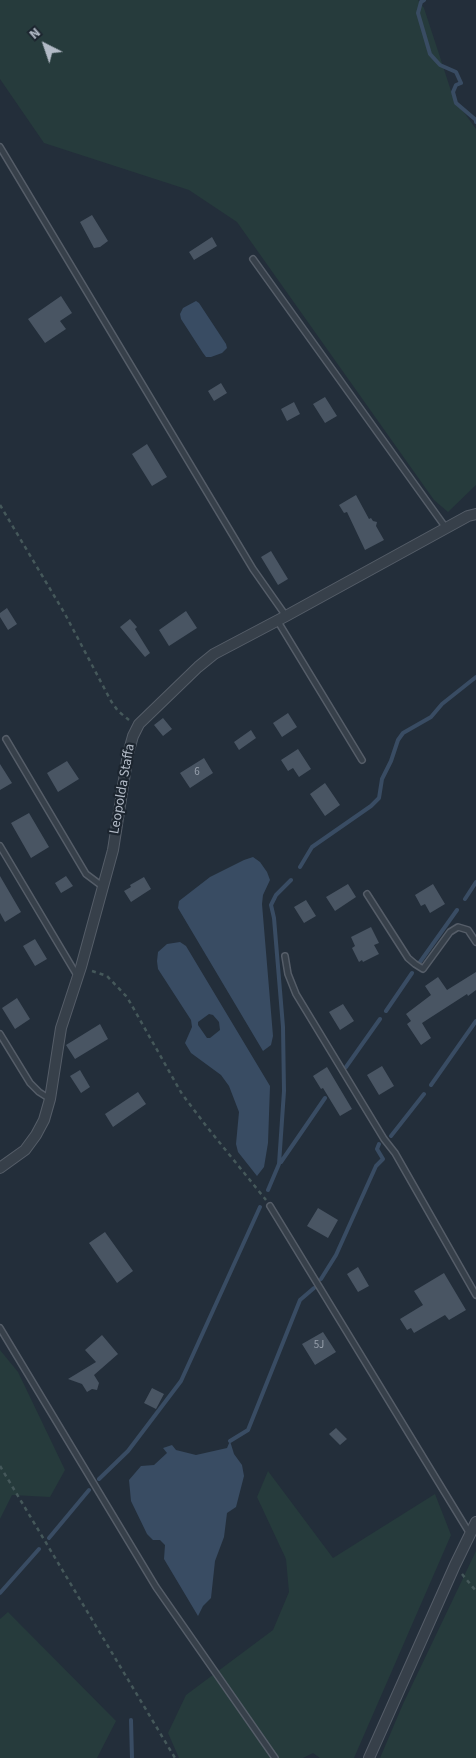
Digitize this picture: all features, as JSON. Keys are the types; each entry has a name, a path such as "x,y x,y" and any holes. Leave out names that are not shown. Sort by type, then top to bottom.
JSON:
{"street":[{"name":"Leopolda Staffa","path":"0,1168 25,1150 44,1120 50,1098 61,1028 79,972 112,850 128,754 133,736 140,724 198,666 214,654 468,516 476,514"},
{"path":"369,1758 476,1522"}],"lane":[{"path":"0,147 186,455 282,618 362,760"},
{"path":"253,259 446,528"},
{"path":"6,739 86,874 102,886"},
{"path":"0,846 79,972"},
{"path":"367,894 408,958 423,969 450,932 458,927 468,930 476,942"},
{"path":"285,956 288,974 296,994 384,1139 395,1153 476,1296"},
{"path":"0,1034 30,1083 38,1092 50,1098"},
{"path":"270,1206 470,1535"},
{"path":"0,1328 156,1587 275,1758"}],"path":[{"path":"0,504 65,614 111,701 126,718 140,724"},
{"path":"79,972 107,976 126,997 182,1094 270,1206"},
{"path":"0,1466 175,1758"},
{"path":"455,1565 476,1590"}],"green space":[{"path":"0,0 418,0 424,8 453,97 476,129 476,485 448,512 434,500 237,222 189,190 44,143 0,79"},
{"path":"0,1350 18,1372 65,1470 50,1497 12,1495 0,1519"},
{"path":"268,1471 333,1558 435,1494 451,1535 354,1758 320,1758 313,1753 303,1758 179,1758 168,1733 186,1695 273,1630 289,1592 286,1559 257,1497"},
{"path":"476,1551 476,1758 380,1758 403,1704"},
{"path":"8,1612 116,1721 97,1758 0,1758 0,1619"}],"water":[{"path":"196,301 226,344 227,348 222,353 206,357 181,319 180,314 183,308"},
{"path":"253,857 260,862 270,880 263,895 262,904 273,1036 271,1045 263,1051 178,908 179,901 210,877"},
{"path":"180,942 186,946 270,1086 268,1143 264,1167 257,1176 238,1152 236,1144 239,1112 229,1086 221,1075 191,1053 185,1043 192,1027 191,1020 158,969 158,952 167,944","holes":["209,1014 213,1015 219,1022 220,1030 210,1038 207,1038 198,1022"]},
{"path":"230,1441 234,1454 242,1465 244,1476 236,1507 227,1513 224,1537 215,1561 211,1598 203,1606 198,1616 164,1559 165,1545 160,1540 153,1540 147,1534 131,1501 129,1480 141,1466 154,1465 167,1453 163,1448 172,1445 176,1450 196,1455 227,1448"}],"building":[{"path":"92,215 108,241 100,247 94,248 80,222"},
{"path":"212,237 217,246 194,260 189,252"},
{"path":"61,296 72,313 60,321 66,329 45,343 28,319"},
{"path":"221,383 227,393 214,401 208,391"},
{"path":"325,397 337,416 325,423 313,404"},
{"path":"294,402 300,414 287,421 281,409"},
{"path":"147,444 167,477 152,486 132,454"},
{"path":"356,495 369,519 371,518 377,522 376,526 384,540 365,550 347,512 344,513 339,505"},
{"path":"271,551 288,579 278,585 261,557"},
{"path":"7,608 17,624 8,630 0,617 0,613"},
{"path":"186,611 197,628 169,646 159,630"},
{"path":"130,619 137,627 135,629 150,653 145,657 120,627"},
{"path":"288,713 297,727 282,737 273,723"},
{"path":"163,718 172,729 163,736 154,725"},
{"path":"251,730 256,738 239,750 234,742"},
{"path":"298,749 311,769 299,777 293,768 288,771 281,760"},
{"path":"204,758 213,773 190,788 180,773"},
{"path":"67,761 79,779 58,792 47,773"},
{"path":"0,764 12,783 0,790"},
{"path":"325,783 340,805 325,816 310,794"},
{"path":"29,813 49,847 31,858 11,823"},
{"path":"0,876 21,912 5,922 0,913"},
{"path":"66,876 73,886 61,893 55,883"},
{"path":"144,877 151,889 131,902 124,891"},
{"path":"348,884 356,897 335,911 326,897"},
{"path":"433,884 445,904 430,913 425,904 421,906 415,895"},
{"path":"306,900 316,916 304,923 294,907"},
{"path":"371,927 379,943 374,945 379,954 359,962 352,948 355,946 351,937"},
{"path":"35,939 47,959 35,966 23,946"},
{"path":"476,972 476,990 422,1023 431,1038 421,1045 407,1024 411,1021 406,1014 431,995 425,986 438,977 447,990"},
{"path":"17,998 30,1019 15,1029 2,1008"},
{"path":"343,1004 354,1021 340,1030 329,1012"},
{"path":"100,1024 108,1039 75,1059 66,1045"},
{"path":"382,1066 394,1086 379,1095 367,1075"},
{"path":"327,1067 352,1109 340,1116 323,1088 321,1089 313,1076"},
{"path":"80,1070 90,1087 81,1093 70,1076"},
{"path":"138,1092 146,1104 113,1127 105,1114"},
{"path":"318,1208 338,1220 328,1238 307,1226"},
{"path":"105,1232 133,1271 117,1283 89,1243"},
{"path":"358,1267 369,1286 358,1292 347,1274"},
{"path":"444,1273 466,1310 449,1320 445,1315 414,1333 411,1328 407,1330 400,1319 423,1305 414,1291"},
{"path":"323,1332 336,1352 315,1365 302,1344"},
{"path":"102,1335 118,1354 94,1375 99,1383 97,1390 92,1389 87,1392 82,1384 68,1379 96,1362 85,1350"},
{"path":"152,1388 164,1394 156,1409 144,1403"},
{"path":"336,1428 347,1439 340,1445 329,1434"}],"waterway":[{"path":"424,0 421,2 418,13 430,54 440,65 456,72 461,83 456,85 453,92 456,103 476,122"},
{"path":"300,867 312,847 371,806 379,798 382,779 398,740 403,733 431,717 442,704 476,677"},
{"path":"268,1190 279,1164 284,1091 283,1027 274,918 271,905 276,895 291,880"},
{"path":"465,899 476,882"},
{"path":"420,962 457,910"},
{"path":"386,1011 412,973"},
{"path":"346,1067 380,1019"},
{"path":"431,1085 476,1021"},
{"path":"391,1136 424,1094"},
{"path":"281,1162 325,1098"},
{"path":"321,1279 336,1255 376,1166 383,1159 377,1149 379,1144"},
{"path":"99,1479 128,1451 181,1381 260,1207"},
{"path":"230,1441 248,1430 300,1300 314,1288"},
{"path":"49,1538 89,1490"},
{"path":"0,1593 39,1549"},
{"path":"131,1720 132,1758"}]}
